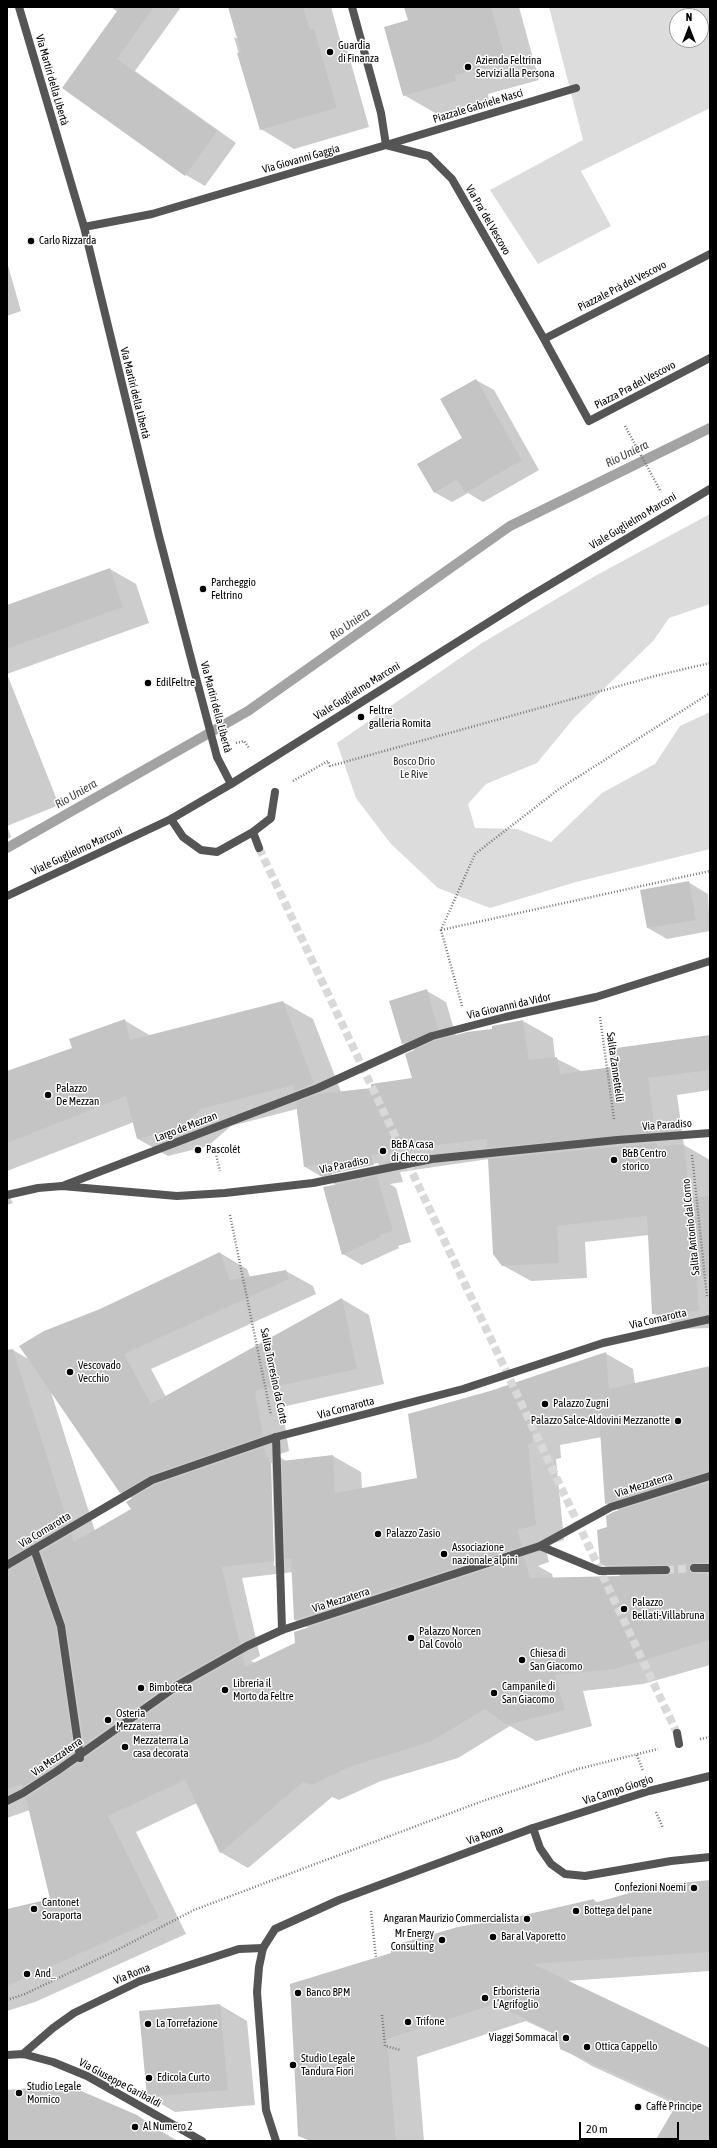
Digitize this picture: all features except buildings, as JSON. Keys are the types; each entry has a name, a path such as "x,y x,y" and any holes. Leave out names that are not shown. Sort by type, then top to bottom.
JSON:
{"street":[{"name":"Via Martiri della Libertà","path":"19,7 84,227 159,536 216,754 231,784"},
{"path":"352,7 382,113 386,145"},
{"name":"Piazzale Gabriele Nasci","path":"386,145 576,88"},
{"name":"Via Giovanni Gaggia","path":"84,227 152,214 386,145"},
{"name":"Via Pra' del Vescovo","path":"386,145 429,156 452,179 544,338"},
{"name":"Piazzale Prà del Vescovo","path":"544,338 710,254"},
{"name":"Piazza Pra del Vescovo","path":"544,338 589,421 710,358"},
{"name":"Viale Guglielmo Marconi","path":"7,896 171,819 231,784 529,597 672,511 710,490"},
{"path":"171,819 183,837 201,850 217,852 253,832 271,818 275,792"},
{"path":"253,832 259,848"},
{"name":"Via Giovanni da Vidor","path":"318,1088 432,1036 468,1026 596,997 710,961"},
{"name":"Largo de Mezzan","path":"62,1186 318,1088"},
{"name":"Via Paradiso","path":"7,1195 38,1188 62,1186 178,1196 225,1193 313,1183 432,1159 617,1140 710,1133"},
{"name":"Via Cornarotta","path":"7,1565 152,1480 276,1438 463,1389 603,1343 710,1319"},
{"name":"Salita Torresino da Corte","path":"276,1438 282,1630"},
{"name":"Via Mezzaterra","path":"7,1801 23,1793 80,1756 178,1685 247,1646 282,1630 540,1546 611,1507 710,1476"},
{"path":"540,1546 600,1571 666,1570"},
{"path":"34,1550 61,1626 80,1756"},
{"path":"694,1568 710,1568"},
{"path":"677,1733 679,1744"},
{"name":"Via Campo Giorgio","path":"533,1828 649,1791 710,1776"},
{"path":"533,1828 540,1848 551,1864 565,1874 585,1876 671,1861 710,1857"},
{"name":"Via Roma","path":"276,2141 266,2110 257,1992 259,1967 263,1948 275,1929 300,1917 369,1889 533,1828"},
{"name":"Via Roma","path":"23,2054 53,2028 74,2013 140,1981 239,1949 263,1948"},
{"path":"7,2056 23,2054"},
{"name":"Via Giuseppe Garibaldi","path":"23,2054 53,2062 88,2076 202,2141"}],"path":[{"path":"614,407 672,511"},
{"path":"275,792 328,761 330,766 659,674 710,663"},
{"path":"468,1026 441,930 475,854 559,789 710,693"},
{"path":"441,930 710,871"},
{"name":"Salita Zannettelli","path":"596,997 617,1140"},
{"name":"Salita Torresino da Corte","path":"210,1130 225,1193 276,1438"},
{"name":"Salita Antonio dal Corno","path":"690,1135 708,1304"},
{"path":"7,2000 25,1994 119,1949 194,1910 437,1817 578,1769 679,1744"},
{"path":"655,1811 664,1828"},
{"path":"369,1889 376,1958"},
{"path":"382,2015 385,2046 400,2050"}],"green space":[{"path":"549,7 710,7 710,108 581,171 611,226 538,264 490,190 583,140"},
{"name":"Bosco Drio Le Rive","path":"710,514 710,604 669,618 654,640 574,718 537,763 486,784 468,804 475,828 517,829 551,842 602,793 655,764 680,726 710,712 710,849 576,882 490,908 438,888 391,844 356,798 337,743 482,643 595,576"}],"waterway":[{"name":"Rio Uniera","path":"7,848 248,711 510,526 710,428"}],"tunnel":[{"path":"259,848 677,1733"},
{"path":"666,1570 694,1568"}],"place":[{"name":"Guardia di Finanza","path":"330,52"},
{"name":"Azienda Feltrina Servizi alla Persona","path":"468,67"},
{"name":"Carlo Rizzarda","path":"31,241"},
{"name":"Parcheggio Feltrino","path":"203,589"},
{"name":"EdilFeltre","path":"148,683"},
{"name":"Feltre galleria Romita","path":"361,717"},
{"name":"Palazzo De Mezzan","path":"48,1095"},
{"name":"Pascolét","path":"198,1150"},
{"name":"B&B A casa di Checco","path":"383,1151"},
{"name":"B&B Centro storico","path":"614,1160"},
{"name":"Vescovado Vecchio","path":"70,1372"},
{"name":"Palazzo Zugni","path":"545,1404"},
{"name":"Palazzo Salce-Aldovini Mezzanotte","path":"678,1421"},
{"name":"Palazzo Zasio","path":"378,1534"},
{"name":"Associazione nazionale alpini","path":"444,1554"},
{"name":"Palazzo Bellati-Villabruna","path":"624,1609"},
{"name":"Palazzo Norcen Dal Covolo","path":"411,1638"},
{"name":"Chiesa di San Giacomo","path":"522,1660"},
{"name":"Bimboteca","path":"141,1688"},
{"name":"Libreria il Morto da Feltre","path":"225,1690"},
{"name":"Campanile di San Giacomo","path":"494,1693"},
{"name":"Osteria Mezzaterra","path":"108,1720"},
{"name":"Mezzaterra La casa decorata","path":"125,1747"},
{"name":"Confezioni Noemi","path":"694,1888"},
{"name":"Cantonet Soraporta","path":"34,1909"},
{"name":"Bottega del pane","path":"576,1911"},
{"name":"Angaran Maurizio Commercialista","path":"527,1919"},
{"name":"Bar al Vaporetto","path":"493,1937"},
{"name":"Mr Energy Consulting","path":"442,1940"},
{"name":"And_","path":"27,1974"},
{"name":"Banco BPM","path":"298,1993"},
{"name":"Erboristeria L’Agrifoglio","path":"485,1998"},
{"name":"Trifone","path":"408,2022"},
{"name":"La Torrefazione","path":"148,2024"},
{"name":"Viaggi Sommacal","path":"566,2038"},
{"name":"Ottica Cappello","path":"587,2047"},
{"name":"Studio Legale Tandura Fiori","path":"293,2065"},
{"name":"Edicola Curto","path":"149,2078"},
{"name":"Studio Legale Mornico","path":"19,2093"},
{"name":"Caffè Principe","path":"638,2107"},
{"name":"Al Numero 2","path":"135,2127"}]}
